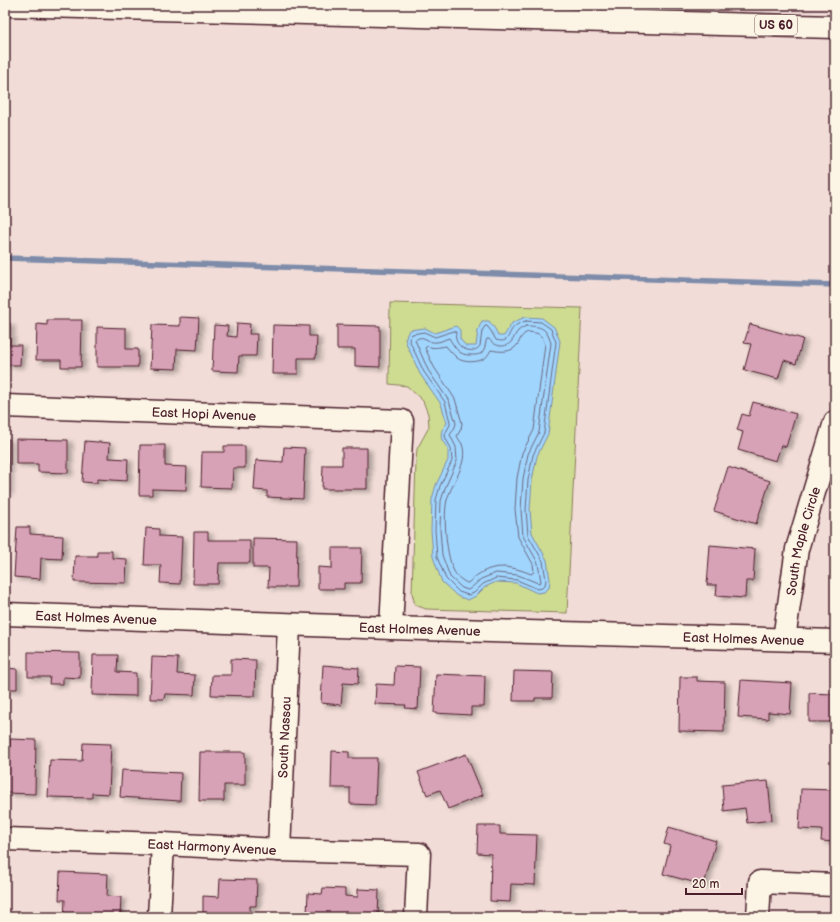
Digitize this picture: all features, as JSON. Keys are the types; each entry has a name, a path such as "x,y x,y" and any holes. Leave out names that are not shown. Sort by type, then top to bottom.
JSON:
{"main road":[{"name":"US 60","path":"5,5 835,27"},
{"name":"East Hopi Avenue","path":"5,406 402,421 391,628"},
{"name":"South Maple Circle","path":"784,639 797,548 835,422"},
{"name":"East Holmes Avenue","path":"5,614 391,628 835,641"},
{"name":"South Nassau","path":"279,850 289,624"},
{"name":"East Harmony Avenue","path":"5,839 419,854 416,917"},
{"path":"159,917 163,844"},
{"path":"758,917 760,882 835,884"}],"green space":[{"path":"390,303 582,308 567,613 426,609 415,605 412,593 416,461 417,449 429,427 428,414 423,401 407,386 389,384"}],"water":[{"path":"525,317 542,318 554,327 560,341 548,434 537,456 532,480 530,510 532,533 547,560 550,580 549,588 544,592 537,593 516,583 496,582 485,587 476,596 468,600 457,596 442,582 433,557 431,530 432,499 436,485 448,460 448,449 442,440 441,435 442,430 447,423 441,404 420,374 405,339 409,330 425,328 435,333 456,326 460,330 460,339 466,346 476,346 478,330 482,321 489,321 498,336 504,336 512,323"}],"building":[{"path":"180,317 199,318 197,350 177,349 176,369 150,368 152,325 180,326"},
{"path":"47,320 82,320 81,367 61,367 61,360 36,360 37,324 47,325"},
{"path":"5,323 10,323 10,345 21,345 20,365 5,365"},
{"path":"237,323 250,324 249,334 257,334 256,356 239,356 238,372 212,371 214,325 228,326 227,336 236,337"},
{"path":"750,324 803,339 796,364 784,360 778,379 744,370 751,344 744,343"},
{"path":"273,325 309,326 309,336 317,336 316,358 298,358 298,374 272,374"},
{"path":"337,325 380,326 380,367 355,366 355,349 337,349"},
{"path":"97,327 126,328 126,349 138,349 138,367 97,367"},
{"path":"753,402 796,414 786,447 781,445 776,461 738,450 743,432 737,430 742,414 749,416"},
{"path":"5,439 9,439 8,492 5,492"},
{"path":"16,439 68,440 68,473 38,472 38,464 16,464"},
{"path":"85,441 110,443 109,458 128,459 127,481 97,479 97,483 82,482"},
{"path":"140,445 165,445 165,466 187,467 186,490 152,489 152,495 139,495"},
{"path":"224,446 245,446 245,468 233,468 232,488 201,487 202,452 224,452"},
{"path":"284,447 305,448 303,499 267,497 267,491 254,490 256,460 283,462"},
{"path":"342,448 367,448 367,489 322,489 323,465 342,465"},
{"path":"728,467 770,481 756,524 714,511"},
{"path":"17,527 30,527 30,534 63,536 62,559 41,558 40,579 14,577"},
{"path":"146,528 159,529 159,536 182,537 180,584 160,583 161,565 144,565"},
{"path":"194,532 208,532 208,540 250,540 250,563 219,563 218,584 193,584"},
{"path":"253,538 297,539 296,587 268,587 269,568 253,568"},
{"path":"710,545 755,549 753,581 746,581 745,598 716,596 717,585 707,585"},
{"path":"332,548 362,548 361,583 344,583 344,589 318,589 318,567 332,568"},
{"path":"97,551 112,551 112,558 127,559 126,583 74,582 75,556 97,556"},
{"path":"28,652 80,653 80,678 63,677 63,684 49,684 50,677 28,677"},
{"path":"93,655 118,655 117,672 136,673 136,696 92,695"},
{"path":"152,657 178,658 177,674 195,675 194,695 165,694 164,699 150,699"},
{"path":"231,659 256,660 255,696 211,695 212,675 231,675"},
{"path":"323,665 359,668 358,684 343,683 341,705 321,703"},
{"path":"395,666 420,667 418,709 405,708 406,705 375,704 376,684 394,685"},
{"path":"5,668 17,669 17,689 5,689"},
{"path":"514,671 553,672 552,698 535,698 535,701 513,701"},
{"path":"436,674 485,676 484,707 471,707 471,715 434,713"},
{"path":"680,677 697,677 697,681 725,682 724,732 679,731"},
{"path":"741,680 792,683 790,714 768,712 768,719 738,717"},
{"path":"832,682 835,682 835,722 809,722 809,693 832,694"},
{"path":"10,739 36,740 35,794 5,793 5,748 10,748"},
{"path":"83,743 111,744 109,794 92,793 92,798 48,797 50,760 82,761"},
{"path":"332,751 349,752 349,758 377,758 375,805 350,804 350,788 331,788"},
{"path":"200,752 245,752 245,785 224,785 224,801 199,801"},
{"path":"466,754 483,795 448,809 440,790 427,795 418,772"},
{"path":"122,770 181,773 180,801 120,797"},
{"path":"768,781 772,820 747,823 745,808 724,811 722,785"},
{"path":"801,789 835,790 835,842 821,841 822,830 799,829"},
{"path":"478,826 500,826 500,834 537,835 535,885 511,884 510,902 490,901 491,854 477,853"},
{"path":"669,827 716,841 704,885 663,874 670,846 664,844"},
{"path":"60,872 108,874 107,896 121,897 120,917 64,917 65,900 59,900"},
{"path":"220,879 257,880 256,906 250,906 250,917 203,917 203,896 219,897"},
{"path":"323,888 345,889 345,896 358,897 358,889 379,890 378,917 322,917 322,915 307,914 308,893 322,894"}],"waterway":[{"path":"5,258 835,285"}]}
